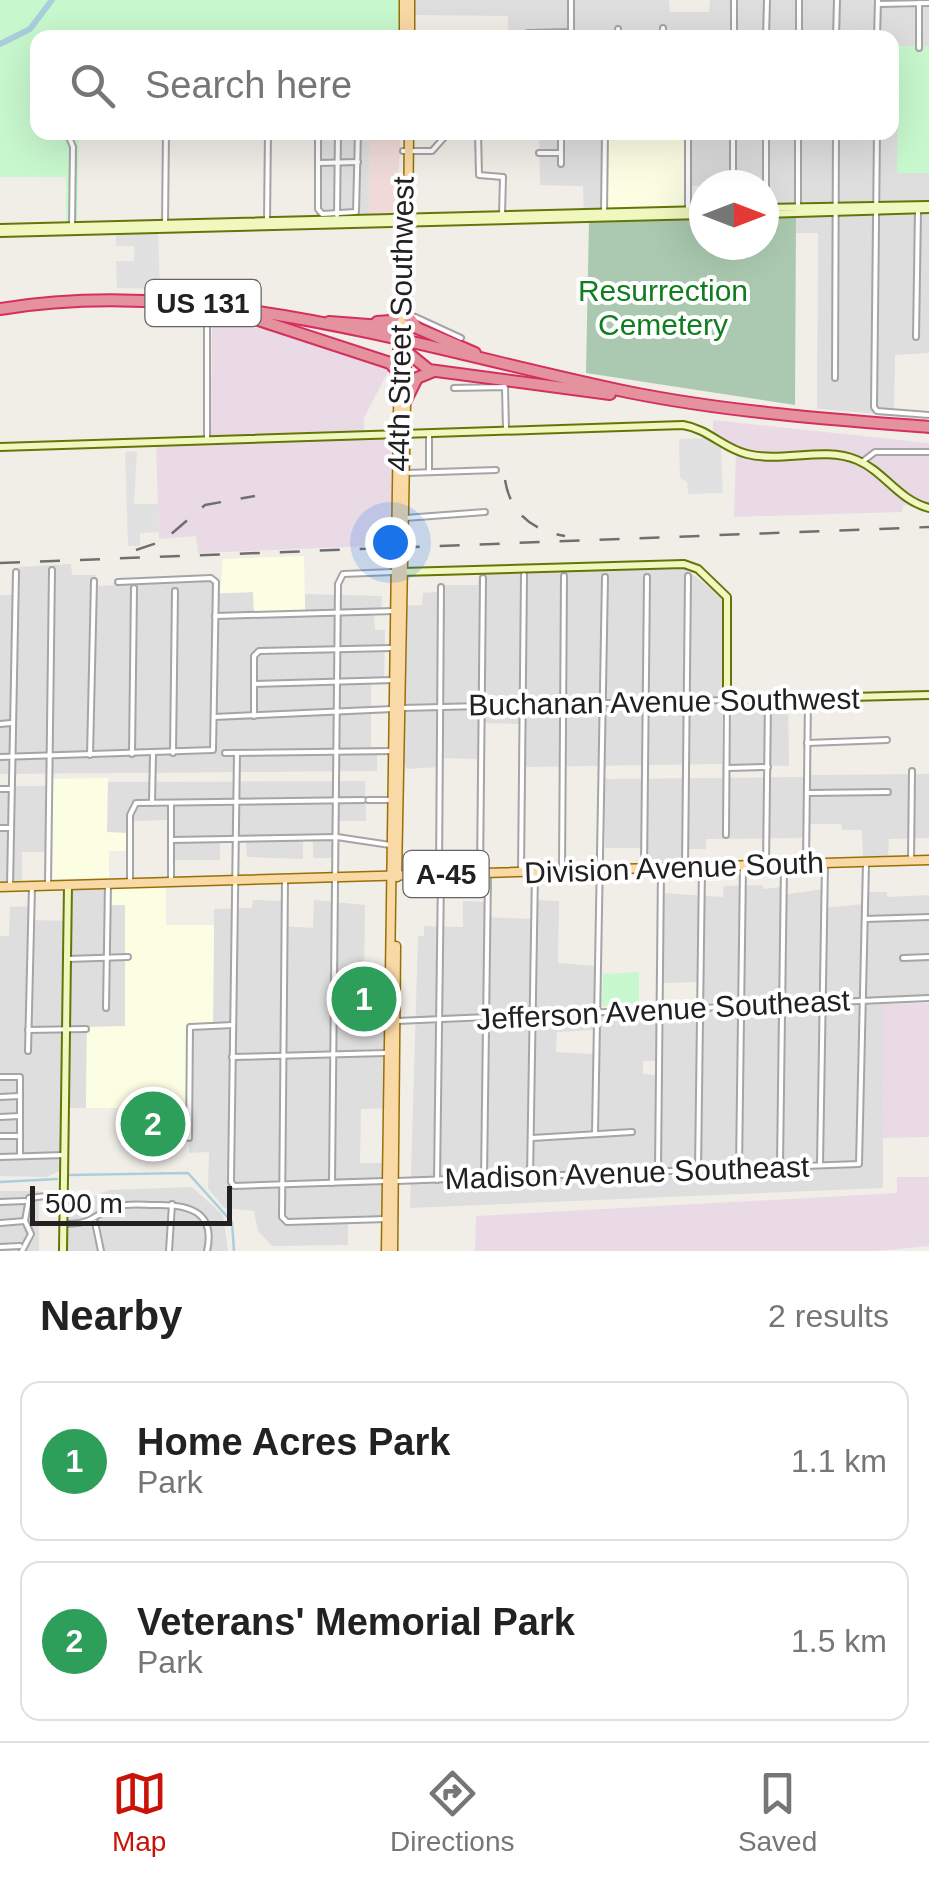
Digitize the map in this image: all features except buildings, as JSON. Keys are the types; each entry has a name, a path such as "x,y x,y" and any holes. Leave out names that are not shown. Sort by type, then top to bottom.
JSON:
{"highway":[{"name":"US 131","path":"0,312 117,298 224,306 722,408 927,430"},
{"name":"US 131","path":"0,312 115,304 242,315 616,395 758,418 927,430"},
{"path":"224,306 382,326 421,367 616,395"},
{"path":"360,323 389,322 406,310 417,328 484,356 595,385"},
{"path":"242,315 381,358 432,333"},
{"path":"367,354 394,366 399,386"},
{"path":"406,400 419,376 439,371"}],"main road":[{"path":"407,30 409,0"},
{"name":"44th Street Southwest","path":"401,518 405,472 399,386 406,310 406,140"},
{"name":"44th Street Southwest","path":"405,221 405,276"},
{"name":"44th Street Southwest","path":"394,875 402,434 406,400 403,348"},
{"name":"44th Street Southwest","path":"397,678 394,611 399,572"},
{"name":"44th Street Southwest","path":"396,709 396,771"},
{"name":"44th Street Southwest","path":"394,875 396,804"},
{"name":"Division Avenue South","path":"5,886 929,860"},
{"path":"394,875 398,1021 394,1050"},
{"path":"389,1250 394,875"}],"street":[{"path":"571,0 571,30"},
{"path":"734,0 734,30"},
{"path":"766,30 767,0"},
{"path":"798,30 799,0"},
{"path":"836,30 837,0"},
{"path":"878,30 878,2 929,3"},
{"path":"919,3 919,48"},
{"path":"70,140 72,229"},
{"path":"165,226 166,140"},
{"path":"266,221 268,140"},
{"path":"318,140 318,212 337,219"},
{"path":"337,219 338,140"},
{"path":"165,226 218,228 337,219 357,211 358,140"},
{"path":"406,152 432,151 442,140"},
{"path":"478,140 480,175 503,177 502,218"},
{"path":"561,140 561,164"},
{"path":"604,215 605,140"},
{"path":"0,231 337,219 405,221 688,213 688,140"},
{"path":"733,140 733,170"},
{"path":"765,170 766,140"},
{"path":"798,140 798,208"},
{"path":"835,378 836,140"},
{"path":"877,140 875,410 929,416"},
{"path":"538,153 561,152"},
{"path":"318,163 358,162"},
{"path":"916,337 918,207"},
{"path":"779,210 929,207"},
{"path":"779,209 835,209"},
{"path":"218,228 230,222"},
{"path":"406,310 461,338"},
{"path":"207,326 207,438"},
{"path":"454,388 506,387 506,430"},
{"path":"0,447 688,426 750,454 837,455 862,462 907,500 929,508"},
{"path":"429,433 429,472"},
{"path":"862,462 874,452 929,452"},
{"path":"405,472 496,470"},
{"path":"401,518 485,512"},
{"path":"332,1183 340,576 679,563 694,566 728,600 726,835"},
{"path":"48,885 52,570"},
{"path":"5,886 16,572"},
{"path":"521,872 524,574"},
{"path":"562,871 564,576"},
{"path":"685,868 688,576"},
{"path":"595,1133 606,577"},
{"path":"644,869 647,577"},
{"path":"0,757 210,753 216,582 212,578 118,582"},
{"path":"483,578 484,1179"},
{"path":"90,755 94,582"},
{"path":"437,1180 441,587"},
{"path":"132,754 134,588"},
{"path":"173,754 175,591"},
{"path":"215,616 394,611"},
{"path":"254,716 256,653 394,648"},
{"path":"254,684 397,678"},
{"path":"727,684 741,700"},
{"name":"Buchanan Avenue Southwest","path":"214,717 440,707 929,696"},
{"path":"766,865 768,698"},
{"path":"806,864 808,698"},
{"path":"0,724 11,724"},
{"path":"807,743 887,740"},
{"path":"225,753 393,751"},
{"path":"237,753 232,1057 394,1050"},
{"path":"152,754 152,802"},
{"path":"726,768 768,767"},
{"path":"911,861 912,772"},
{"path":"0,789 10,788"},
{"path":"807,793 888,792"},
{"path":"130,883 133,804 365,800 396,804"},
{"path":"171,803 171,882"},
{"path":"0,828 10,828"},
{"path":"171,840 337,837 392,844"},
{"path":"864,1000 866,862"},
{"path":"820,1166 825,864"},
{"path":"780,1168 784,865"},
{"path":"739,1169 743,866"},
{"path":"658,1171 661,868"},
{"path":"698,1170 702,868"},
{"path":"530,1177 534,872"},
{"path":"285,879 283,1220 390,1223"},
{"path":"106,1008 108,884"},
{"path":"63,1251 68,885"},
{"path":"28,1051 32,886"},
{"path":"865,919 929,917"},
{"path":"67,958 128,957"},
{"path":"903,958 929,957"},
{"name":"Jefferson Avenue Southeast","path":"398,1021 533,1017 659,1006 929,998"},
{"name":"Madison Avenue Southeast","path":"232,1057 234,1186 860,1163 864,1000"},
{"path":"189,1138 190,1027 233,1025"},
{"path":"28,1030 86,1029"},
{"path":"0,1077 20,1076 20,1156"},
{"path":"0,1097 20,1096"},
{"path":"0,1117 20,1116"},
{"path":"531,1138 632,1132"},
{"path":"0,1136 20,1136"},
{"path":"0,1157 64,1156"},
{"path":"0,1246 22,1248 30,1234 25,1221 28,1202 36,1194 64,1194"},
{"path":"0,1202 28,1202"},
{"path":"63,1224 95,1221 118,1206 172,1204 199,1212 210,1234 207,1251"},
{"path":"170,1250 172,1204"},
{"path":"0,1223 25,1221"},
{"path":"95,1221 100,1251"}],"shaded area":[{"path":"411,0 669,0 670,12 709,12 710,0 734,0 733,30 508,30 508,16 411,15"},
{"path":"736,0 929,0 898,2 899,8 929,7 929,46 899,47 899,30 736,30"},
{"path":"317,140 370,140 369,217 316,218"},
{"path":"370,140 401,140 396,216 369,217"},
{"path":"539,140 603,140 602,211 584,212 583,186 540,185"},
{"path":"607,140 687,140 684,208 607,211"},
{"path":"691,140 731,140 731,170 690,170"},
{"path":"736,140 898,140 898,173 929,173 929,203 779,207 779,170 735,170"},
{"path":"929,211 929,353 895,355 894,415 817,409 818,233 796,233 796,215"},
{"path":"158,233 160,289 117,288 116,261 134,261 134,246 116,246 116,234"},
{"path":"212,318 310,339 390,368 364,418 364,433 211,436"},
{"path":"713,420 929,443 929,505 903,505 902,512 734,517 736,452 713,437"},
{"path":"705,438 721,448 723,493 688,494 687,482 680,478 679,439"},
{"path":"395,439 395,545 198,553 196,536 159,539 156,443"},
{"path":"137,451 134,504 158,504 159,532 140,533 140,546 128,546 125,452"},
{"path":"304,556 305,610 254,612 253,592 220,593 223,559"},
{"path":"71,564 72,575 96,575 97,586 212,581 213,594 253,592 254,611 305,610 305,594 382,596 381,614 374,615 375,630 385,630 384,683 371,684 371,752 377,753 377,771 0,774 0,595 18,595 19,567"},
{"path":"684,568 722,597 722,764 525,767 524,724 479,723 479,759 438,758 438,767 407,769 402,762 403,606 422,605 423,593 437,592 437,585 478,585 479,572"},
{"path":"732,701 788,701 789,766 729,764"},
{"path":"929,774 929,838 889,839 888,858 863,858 862,830 842,830 841,824 810,824 810,775"},
{"path":"804,777 804,838 706,839 706,849 683,849 683,865 646,865 646,848 605,848 605,779"},
{"path":"108,778 107,832 128,833 127,851 109,851 109,878 52,879 52,779"},
{"path":"365,781 366,821 335,821 335,858 313,858 313,841 303,840 303,859 247,857 246,841 220,841 220,860 173,860 172,820 129,821 128,833 107,833 107,782"},
{"path":"13,786 47,786 47,852 22,852 22,881 0,882 0,792 12,792"},
{"path":"763,885 763,889 781,887 782,895 823,889 823,908 863,904 862,999 705,1003 702,982 661,983 662,893 723,897 724,886"},
{"path":"166,886 166,925 214,925 213,1023 189,1025 188,1108 86,1108 87,1027 125,1026 125,905 109,905 109,891 112,887"},
{"path":"104,888 105,905 125,905 125,1027 87,1027 86,1108 67,1108 70,889"},
{"path":"867,892 887,892 887,897 929,895 929,996 866,997"},
{"path":"253,900 283,901 283,926 313,928 314,900 365,905 364,980 339,980 339,1028 365,1029 365,1018 389,1018 388,1108 361,1109 360,1163 386,1163 385,1217 348,1218 348,1245 272,1246 258,1231 254,1211 224,1208 208,1188 209,1152 189,1153 189,1024 213,1023 214,909 252,908"},
{"path":"536,900 559,901 558,963 595,966 594,1030 557,1032 556,1052 594,1054 594,1130 599,1129 600,1014 657,1012 656,1061 643,1061 643,1074 656,1075 656,1130 661,1009 883,1004 883,1188 410,1208 418,936 424,936 424,926 463,927 463,901 484,902 484,917 535,919"},
{"path":"30,906 30,920 66,921 61,1170 47,1177 0,1176 0,936 9,936 10,907"},
{"path":"929,1003 929,1137 882,1138 883,1004"},
{"path":"897,1177 929,1177 929,1246 878,1251 475,1251 476,1216 897,1193"},
{"path":"192,1187 223,1215 228,1251 65,1251 65,1198 90,1198 109,1190"},
{"path":"0,1191 39,1191 39,1251 0,1251"}],"green space":[{"path":"0,0 400,0 401,30 30,30 30,140 79,140 77,222 66,222 66,177 0,177"},
{"path":"899,46 929,46 929,173 897,173"},
{"name":"Resurrection Cemetery","path":"796,215 795,405 586,373 589,220 689,217 689,260 779,260 779,216"},
{"path":"639,972 639,1003 602,1006 603,974"},
{"path":"338,980 389,980 389,1018 366,1018 365,1029 339,1029"},
{"path":"182,1109 173,1155 127,1139 127,1110"}],"waterway":[{"path":"0,44 30,29 52,0"},
{"path":"69,1175 188,1173 232,1222 234,1251"},
{"path":"0,1182 57,1179"}],"railway":[{"path":"505,480 512,502 525,518 543,530 565,536"},
{"path":"136,550 163,541 205,505 255,496"},
{"path":"0,563 929,527"}],"place":[{"name":"Home Acres Park","path":"364,999"},
{"name":"Veterans' Memorial Park","path":"153,1124"}]}
